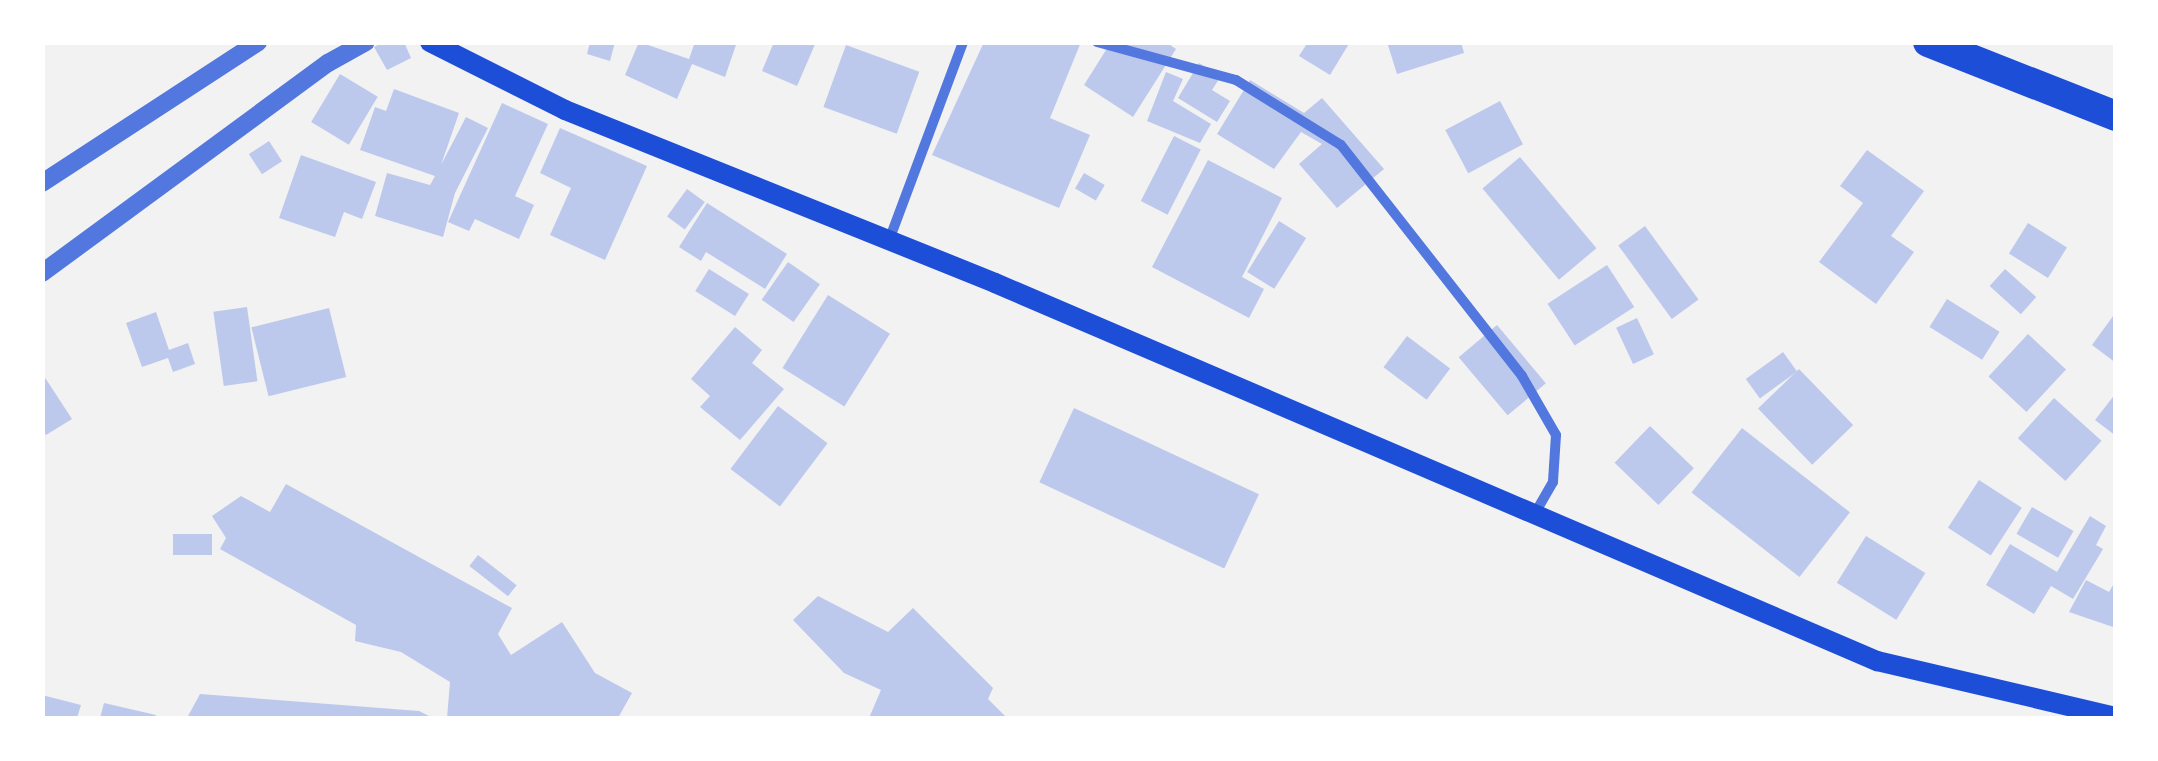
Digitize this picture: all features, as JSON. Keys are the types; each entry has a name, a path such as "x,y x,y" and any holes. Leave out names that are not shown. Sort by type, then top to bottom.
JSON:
{"highway":[{"path":"1928,42 2116,116"}],"main road":[{"path":"430,42 565,110 1536,512 1876,660 2116,717"}],"street":[{"path":"42,183 258,42"},
{"path":"42,273 328,63 366,42"},
{"path":"888,243 963,42"},
{"path":"1097,42 1236,80 1341,145 1522,376 1556,435 1553,482 1536,512"}],"building":[{"path":"383,42 404,42 411,58 387,70 374,47"},
{"path":"590,42 615,42 610,61 587,54"},
{"path":"639,42 689,59 695,42 737,42 725,77 692,64 677,99 625,75"},
{"path":"774,42 816,42 797,86 762,71"},
{"path":"984,42 1081,42 1050,118 1090,135 1059,208 932,155"},
{"path":"1111,42 1166,42 1176,49 1133,117 1084,85"},
{"path":"1308,42 1350,42 1330,75 1299,56"},
{"path":"1387,42 1461,42 1464,53 1397,74"},
{"path":"846,45 919,72 897,134 823,107"},
{"path":"1199,63 1221,76 1212,90 1230,101 1217,122 1178,98"},
{"path":"1166,72 1183,79 1173,101 1211,124 1200,143 1147,121"},
{"path":"340,74 378,97 349,145 311,122"},
{"path":"1250,80 1304,113 1322,98 1384,169 1337,208 1299,164 1322,144 1301,132 1274,169 1217,134"},
{"path":"394,89 459,113 441,165 466,117 488,128 455,193 443,237 375,216 387,173 430,185 435,176 360,150 375,107 386,111"},
{"path":"1500,101 1523,144 1468,173 1445,130"},
{"path":"502,103 548,124 515,196 534,205 519,239 475,219 469,231 448,222"},
{"path":"560,128 647,166 605,260 550,235 571,188 540,173"},
{"path":"1174,136 1201,150 1168,215 1141,201"},
{"path":"269,141 282,161 262,174 249,154"},
{"path":"1867,150 1924,191 1891,236 1914,252 1876,304 1819,262 1863,203 1840,186"},
{"path":"301,155 376,182 362,219 344,212 335,237 279,218"},
{"path":"1520,157 1596,248 1559,280 1482,188"},
{"path":"1208,160 1282,198 1242,277 1264,289 1249,318 1152,267"},
{"path":"1084,173 1105,185 1096,201 1075,189"},
{"path":"687,189 705,202 685,229 667,217"},
{"path":"707,203 787,254 765,289 706,252 701,261 679,247"},
{"path":"1279,221 1306,238 1274,289 1247,272"},
{"path":"2028,223 2067,247 2048,278 2009,254"},
{"path":"1645,226 1698,300 1672,319 1618,245"},
{"path":"788,262 820,284 794,322 762,300"},
{"path":"1607,265 1634,307 1575,346 1547,304"},
{"path":"709,269 749,294 735,316 695,291"},
{"path":"2005,269 2036,297 2021,314 1990,286"},
{"path":"828,295 890,334 844,407 782,368"},
{"path":"1947,299 2000,332 1982,360 1930,327"},
{"path":"247,307 257,381 224,386 213,312"},
{"path":"329,308 346,377 269,396 251,327"},
{"path":"156,312 169,350 188,343 195,364 173,372 168,358 142,367 126,323"},
{"path":"2116,312 2116,363 2092,345"},
{"path":"1637,318 1654,354 1633,364 1616,328"},
{"path":"1497,325 1546,383 1508,415 1459,357"},
{"path":"735,327 762,350 752,363 784,389 740,440 700,407 710,396 691,379"},
{"path":"2028,334 2066,369 2026,412 1988,376"},
{"path":"1407,336 1450,368 1427,400 1384,367"},
{"path":"1783,352 1797,371 1760,398 1746,379"},
{"path":"1799,369 1853,425 1812,465 1758,409"},
{"path":"42,373 72,419 46,435 42,429"},
{"path":"2116,393 2116,436 2095,420"},
{"path":"2054,398 2102,441 2065,481 2018,438"},
{"path":"778,406 828,443 780,506 730,469"},
{"path":"1074,408 1259,494 1224,569 1039,482"},
{"path":"1650,426 1694,468 1658,505 1615,463"},
{"path":"1742,428 1850,512 1799,577 1692,493"},
{"path":"1979,480 2022,508 1991,556 1948,528"},
{"path":"286,484 512,608 498,634 511,655 562,622 595,673 632,693 618,718 447,718 450,682 401,652 355,641 356,625 220,549 226,538 212,516 241,496 270,512"},
{"path":"2032,507 2074,531 2058,558 2016,534"},
{"path":"2090,516 2106,526 2096,545 2103,549 2073,599 2051,586 2034,614 1986,585 2010,544 2057,572"},
{"path":"173,534 212,534 212,555 173,555"},
{"path":"1866,536 1925,573 1896,620 1837,583"},
{"path":"478,555 517,585 508,596 469,566"},
{"path":"2086,580 2109,592 2116,580 2116,628 2069,612"},
{"path":"818,596 888,632 913,608 993,688 988,699 1007,718 869,718 881,690 844,673 793,620"},
{"path":"200,694 419,711 433,718 187,718"},
{"path":"42,695 81,705 77,718 42,718"},
{"path":"104,703 156,715 156,718 100,718"}]}
